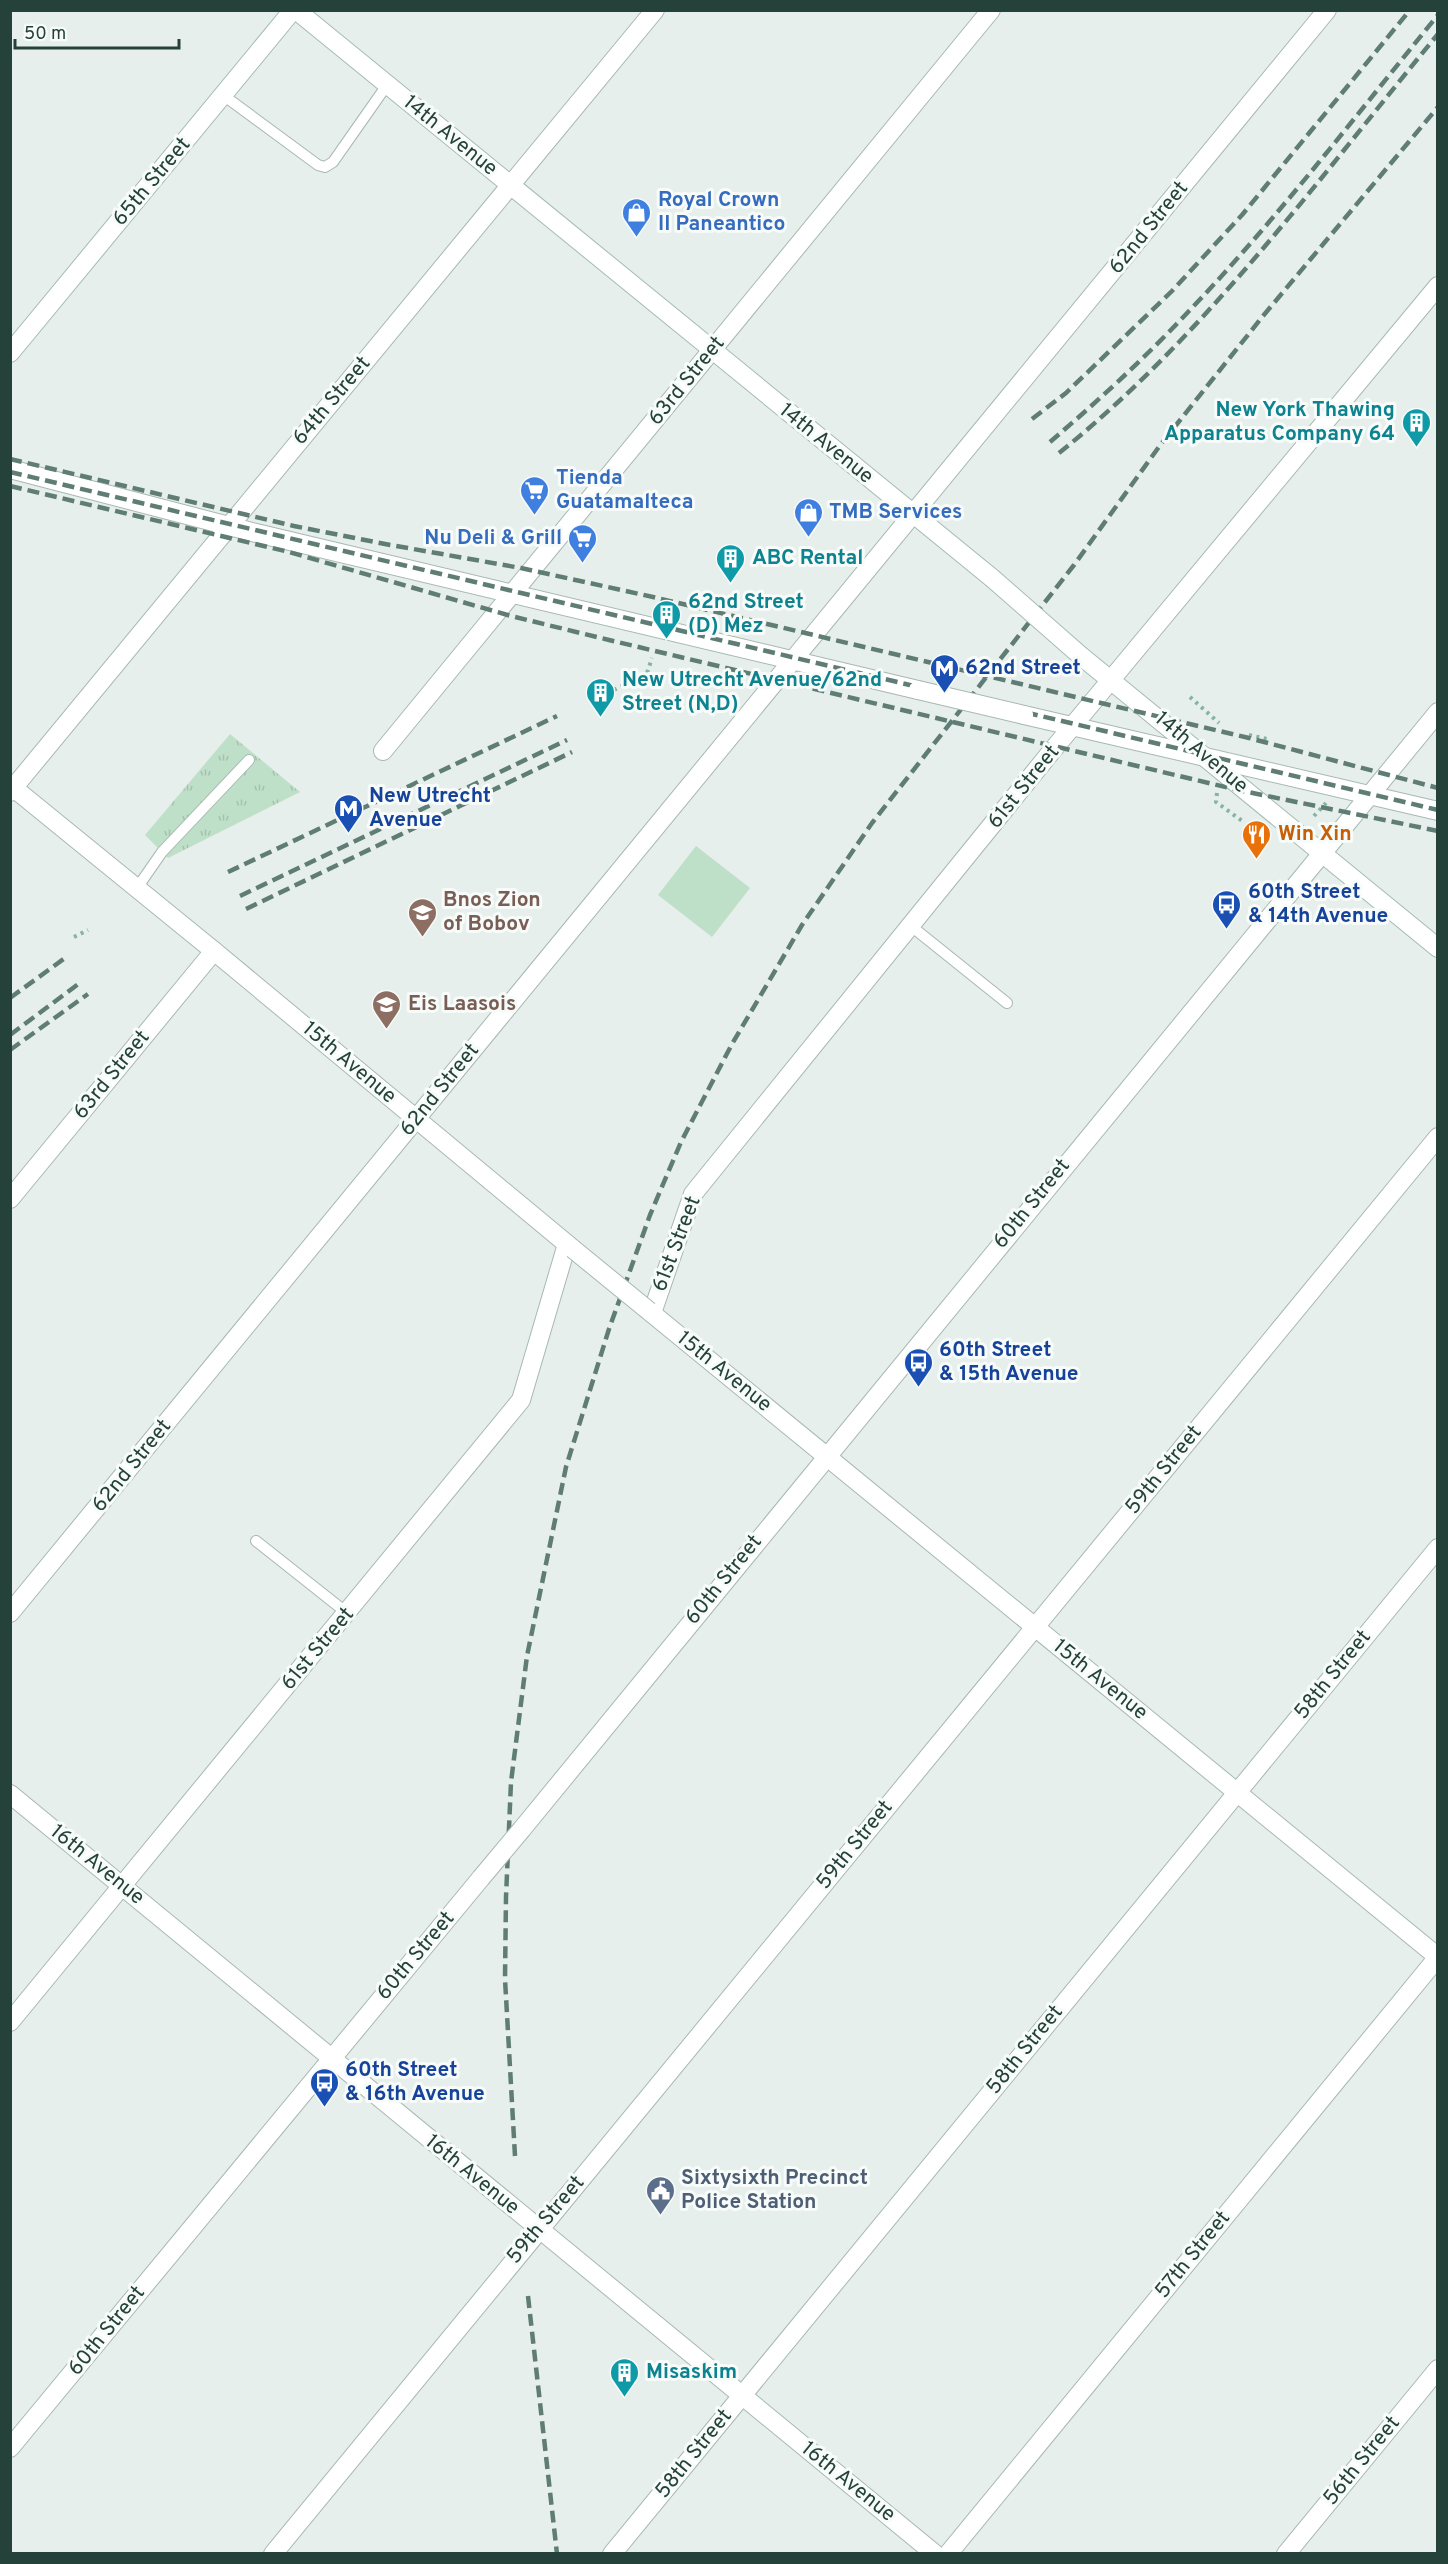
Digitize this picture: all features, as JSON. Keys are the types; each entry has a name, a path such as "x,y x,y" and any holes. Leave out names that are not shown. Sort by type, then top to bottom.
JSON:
{"street":[{"name":"14th Avenue","path":"295,10 992,578 1082,656 1437,948"},
{"name":"65th Street","path":"10,353 295,10"},
{"name":"64th Street","path":"12,788 655,10"},
{"name":"63rd Street","path":"383,751 991,10"},
{"name":"62nd Street","path":"10,1613 1327,10"},
{"name":"61st Street","path":"650,1312 693,1194 1074,726 1437,286"},
{"path":"10,469 229,526 1437,811"},
{"name":"60th Street","path":"10,2448 522,1829 826,1455 1437,712"},
{"name":"15th Avenue","path":"12,788 214,951 650,1312 1437,1957"},
{"name":"63rd Street","path":"10,1199 214,951"},
{"name":"59th Street","path":"273,2553 1437,1137"},
{"name":"61st Street","path":"10,2022 521,1400 570,1246"},
{"name":"58th Street","path":"612,2553 1437,1548"},
{"name":"16th Avenue","path":"10,1794 934,2553"},
{"name":"57th Street","path":"948,2553 1437,1957"},
{"name":"56th Street","path":"1286,2553 1437,2369"}],"lane":[{"path":"223,95 318,165 325,167 333,162 340,153 387,85"},
{"path":"137,888 162,852 249,760"},
{"path":"911,926 1007,1003"},
{"path":"256,1541 347,1613"}],"path":[{"path":"614,690 647,673 652,658"},
{"path":"1190,697 1219,723"},
{"path":"1249,735 1267,739"},
{"path":"1218,790 1216,802 1245,823"},
{"path":"1314,816 1329,800"},
{"path":"74,937 88,930"}],"green space":[{"path":"230,734 300,792 168,858 145,835"},
{"path":"696,846 750,888 712,937 658,895"}],"railway":[{"path":"1032,419 1066,393 1172,291 1242,215 1410,10"},
{"path":"1050,442 1139,362 1222,276 1316,166 1438,15"},
{"path":"1059,453 1112,408 1212,307 1259,254 1438,34"},
{"path":"515,2156 505,1979 506,1897 511,1782 527,1656 566,1467 609,1329 650,1215 681,1142 732,1044 802,925 872,823 1074,565 1161,444 1263,316 1438,107"},
{"path":"10,459 294,526 521,568 653,597 1249,738 1438,788"},
{"path":"10,472 1438,810"},
{"path":"10,486 289,552 511,616 609,640 1238,790 1438,831"},
{"path":"228,872 557,716"},
{"path":"240,896 567,740"},
{"path":"246,909 572,752"},
{"path":"10,998 65,958"},
{"path":"10,1035 81,982"},
{"path":"10,1050 88,994"},
{"path":"528,2296 557,2554"}],"place":[{"name":"Royal Crown II Paneantico","path":"637,238"},
{"name":"New York Thawing Apparatus Company 64","path":"1416,448"},
{"name":"Tienda Guatamalteca","path":"535,516"},
{"name":"TMB Services","path":"808,538"},
{"name":"Nu Deli & Grill","path":"583,564"},
{"name":"ABC Rental","path":"731,584"},
{"name":"62nd Street (D) Mez","path":"667,640"},
{"name":"62nd Street","path":"944,694"},
{"name":"New Utrecht Avenue/62nd Street (N,D)","path":"601,718"},
{"name":"New Utrecht Avenue","path":"348,834"},
{"name":"Win Xin","path":"1257,860"},
{"name":"60th Street & 14th Avenue","path":"1227,930"},
{"name":"Bnos Zion of Bobov","path":"422,938"},
{"name":"Eis Laasois","path":"387,1030"},
{"name":"60th Street & 15th Avenue","path":"918,1388"},
{"name":"60th Street & 16th Avenue","path":"324,2108"},
{"name":"Sixtysixth Precinct Police Station","path":"660,2216"},
{"name":"Misaskim","path":"625,2398"}]}
